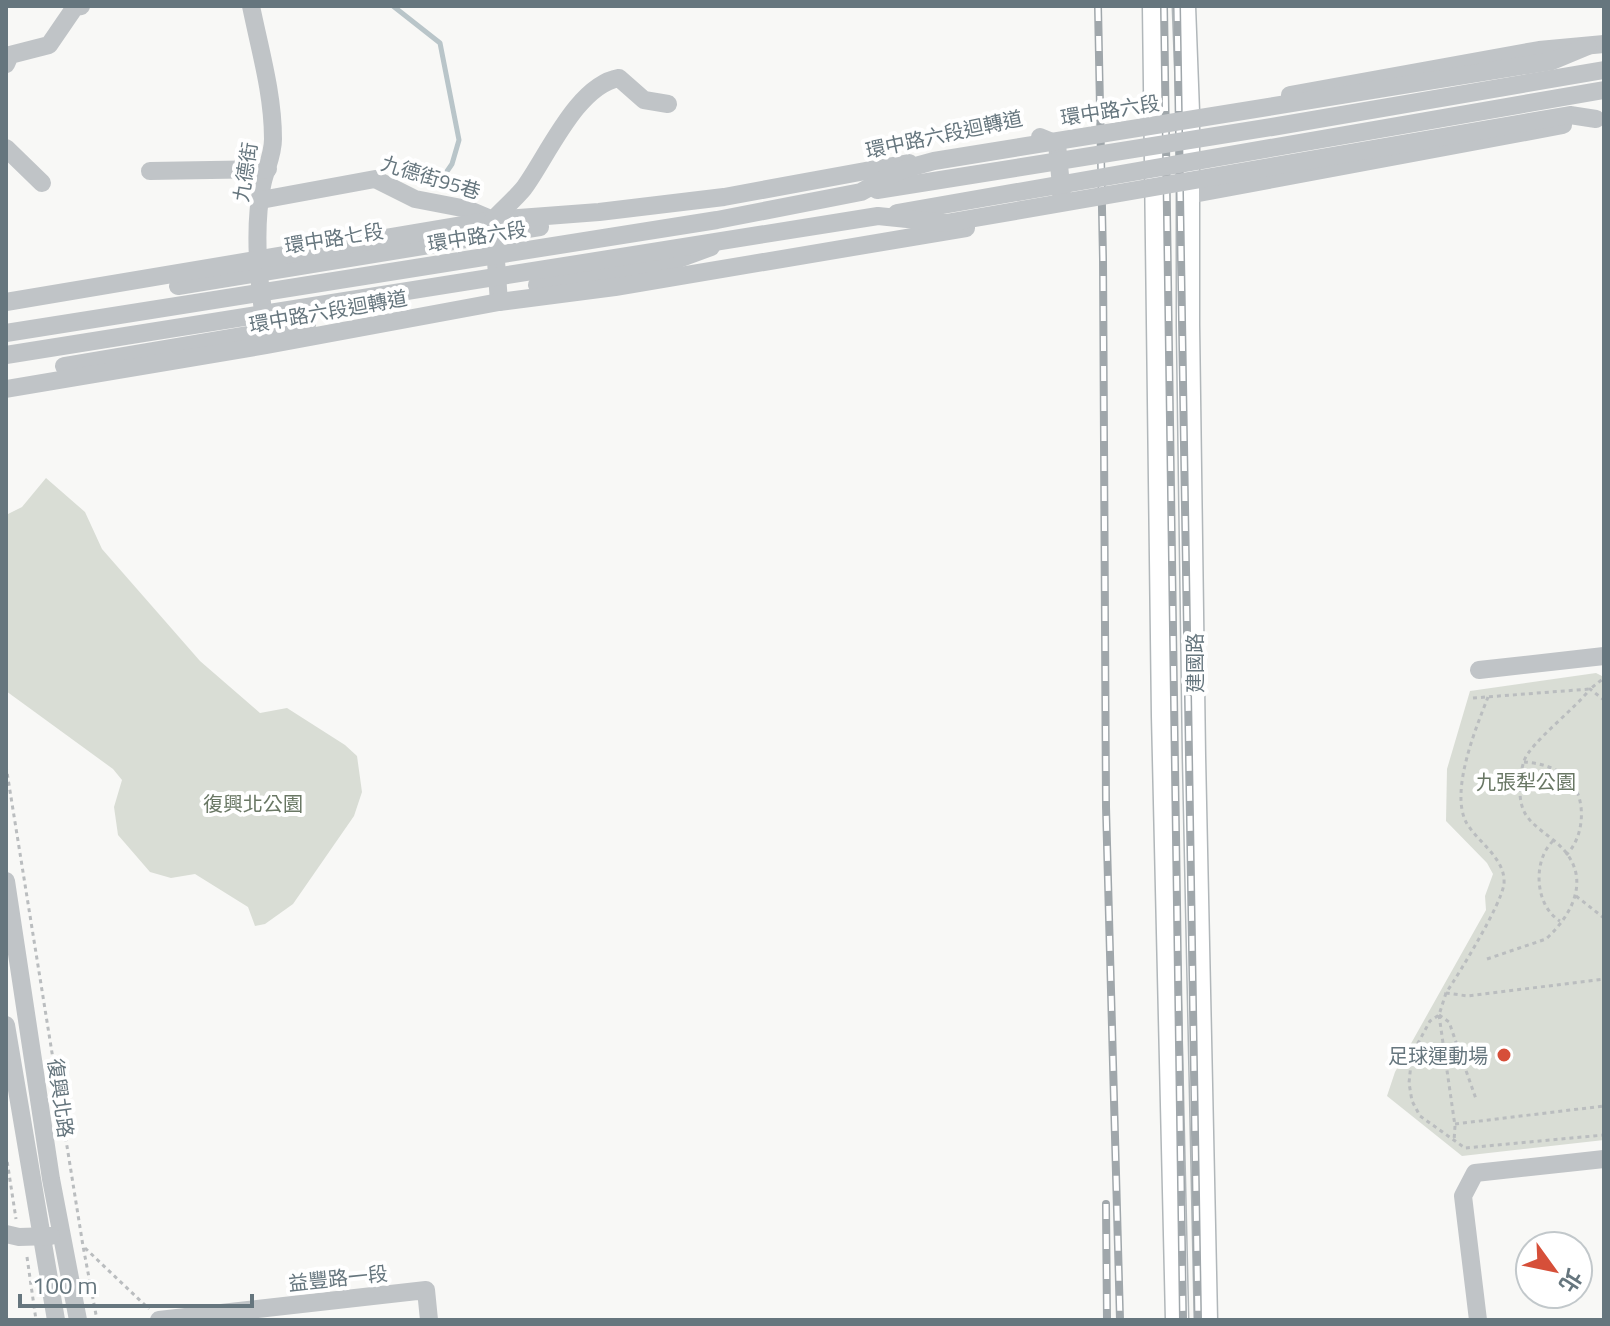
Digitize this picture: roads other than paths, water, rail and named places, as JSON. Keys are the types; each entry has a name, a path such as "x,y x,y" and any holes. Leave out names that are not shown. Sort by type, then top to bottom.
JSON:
{"main road":[{"name":"建國路","path":"1154,6 1163,716 1177,1320"},
{"name":"建國路","path":"1184,6 1188,112 1194,756 1206,1320"}],"street":[{"path":"6,64 10,55 49,45 75,7 81,6"},
{"name":"九德街","path":"251,6 270,97 273,141 262,186 257,266 266,339"},
{"name":"環中路六段","path":"1188,112 1539,50 1596,45"},
{"name":"環中路六段","path":"6,333 717,220 861,192 901,170 934,161 1552,61 1596,45"},
{"path":"861,192 1272,127 1604,70"},
{"path":"499,297 494,227 524,187 559,129 604,80 619,78 644,100 668,104"},
{"path":"6,355 723,242 1604,90"},
{"path":"878,216 946,223 1570,115 1600,118"},
{"path":"1188,195 1600,118"},
{"name":"環中路六段迴轉道","path":"600,216 861,173 1039,137 1057,144 1062,196 1044,215 613,280"},
{"path":"6,148 42,183"},
{"path":"150,171 268,169"},
{"name":"九德街95巷","path":"261,200 375,179 415,199 467,209 494,227"},
{"name":"環中路七段","path":"6,314 257,266 494,227 650,213 717,220"},
{"path":"600,216 613,280"},
{"path":"6,376 266,339 613,280 723,242"},
{"path":"6,302 257,266"},
{"name":"環中路六段迴轉道","path":"6,389 266,339"},
{"path":"1479,670 1604,656"},
{"name":"復興北路","path":"6,881 51,1179 78,1320"},
{"name":"復興北路","path":"6,1025 56,1320"},
{"path":"1478,1320 1463,1196 1475,1173 1604,1159"},
{"path":"6,1234 43,1238 63,1233"},
{"name":"益豐路一段","path":"160,1320 426,1290 429,1320"}],"waterway":[{"path":"393,6 440,43 459,140 452,164 439,183"}],"railway":[{"path":"1098,6 1103,259 1106,807 1120,1320"},
{"path":"1164,6 1183,1320"},
{"path":"1177,6 1198,1320"},
{"path":"1106,1204 1107,1320"}],"place":[{"name":"足球運動場","path":"1504,1055"}],"park label":[{"name":"九張犁公園","path":"1526,781"},
{"name":"復興北公園","path":"253,803"}]}
